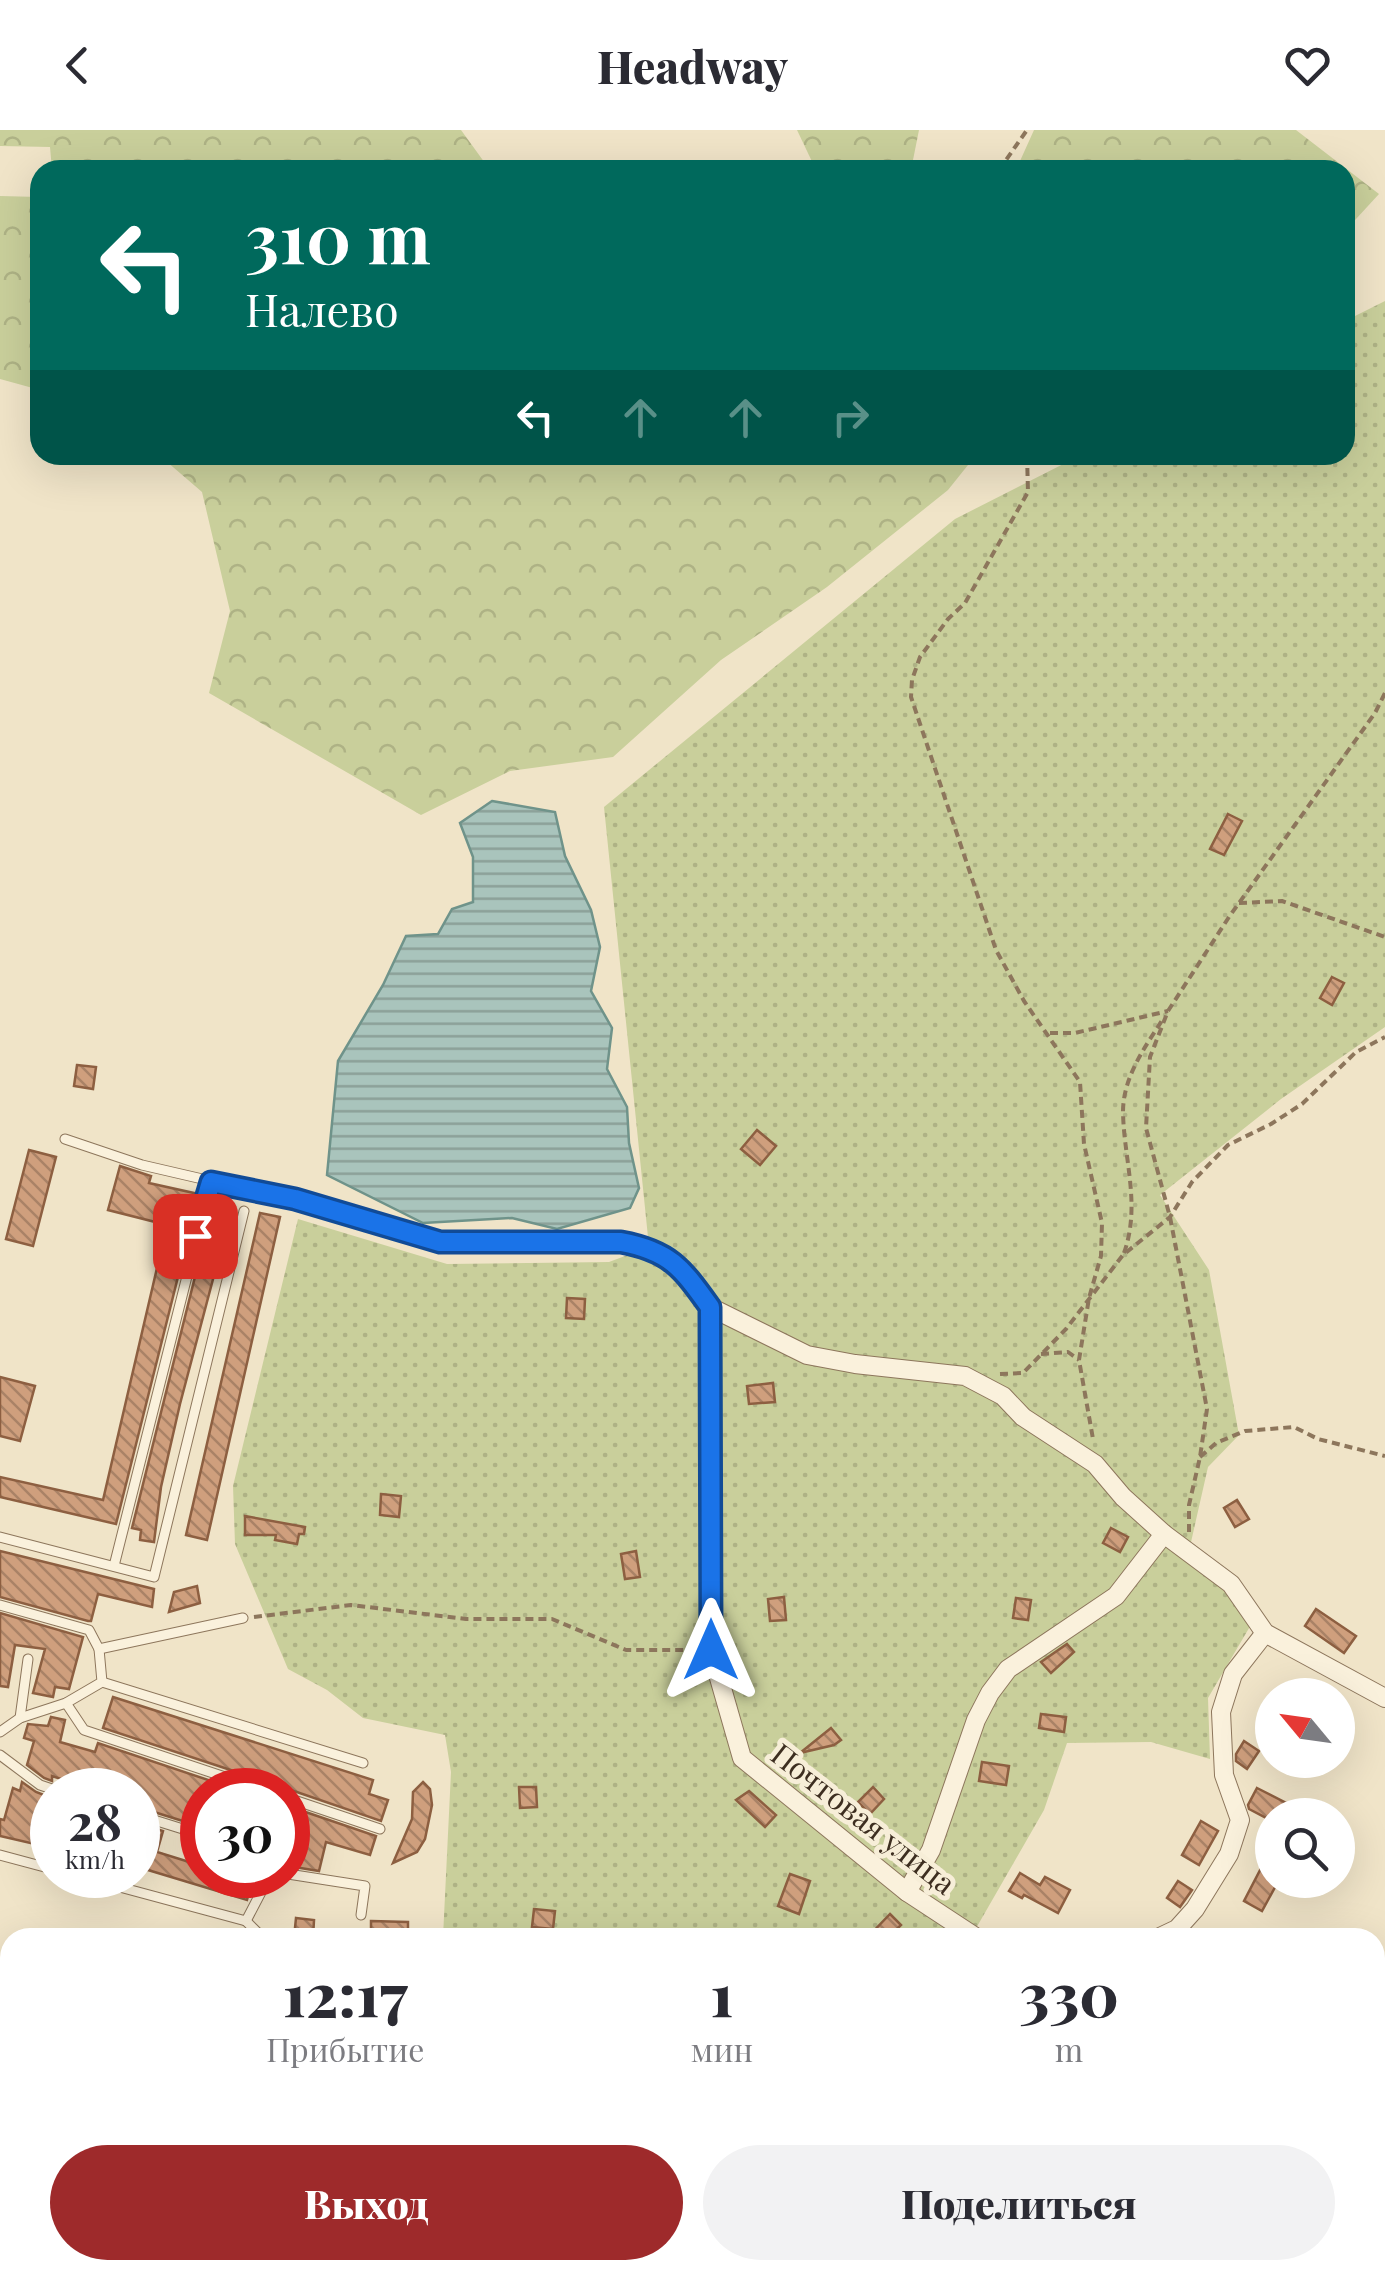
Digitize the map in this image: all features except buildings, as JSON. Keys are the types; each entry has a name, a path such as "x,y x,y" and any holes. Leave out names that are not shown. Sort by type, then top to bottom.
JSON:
{"street":[{"path":"211,1182 295,1199 440,1242 594,1241 649,1247 679,1264 710,1307 807,1355 965,1376 1003,1396 1023,1416 1095,1464 1122,1498 1231,1584 1265,1633 1385,1698"},
{"name":"Почтовая улица","path":"710,1307 711,1650 742,1758 906,1892 962,1928"},
{"path":"906,1892 931,1850 976,1720 990,1693 1008,1670 1116,1596 1164,1534"},
{"path":"1186,1928 1229,1854 1240,1820 1224,1775 1221,1712 1233,1674 1265,1633"}],"lane":[{"path":"64,1140 211,1182 114,1566"},
{"path":"0,1537 154,1577 244,1211"},
{"path":"0,1606 90,1630 99,1649 102,1682"},
{"path":"99,1649 243,1618"},
{"path":"20,1718 28,1659"},
{"path":"0,1732 20,1718 66,1703 102,1682 363,1764"},
{"path":"66,1703 84,1730 198,1768"},
{"path":"0,1755 30,1778"},
{"path":"310,1805 380,1829"},
{"path":"0,1855 30,1863"},
{"path":"310,1877 364,1886 361,1915"},
{"path":"160,1898 246,1921 253,1928"},
{"path":"246,1921 258,1898"}],"path":[{"path":"1006,160 1026,130"},
{"path":"1028,465 1028,492 965,603 948,619 920,658 911,697 996,950 1024,1000 1080,1082 1089,1170 1102,1223 1100,1256 1079,1360 1092,1423 1095,1464"},
{"path":"1123,1255 1133,1227 1123,1109 1135,1062 1385,693"},
{"path":"1239,904 1282,901 1385,937"},
{"path":"1049,1032 1075,1033 1168,1011"},
{"path":"1168,1011 1150,1056 1146,1128 1170,1217 1207,1409 1189,1505 1189,1552"},
{"path":"965,1376 1024,1373 1123,1255 1170,1217 1192,1182 1228,1145 1286,1114 1356,1052 1385,1037"},
{"path":"1041,1354 1068,1352 1079,1360"},
{"path":"1200,1457 1216,1443 1245,1430 1294,1427 1318,1439 1385,1456"},
{"path":"243,1618 351,1605 466,1619 552,1619 626,1650 711,1650"}],"green space":[{"path":"0,130 461,130 483,160 51,160 50,147 0,146"},
{"path":"797,130 919,130 913,160 811,160"},
{"path":"1034,130 1296,130 1335,160 1020,160"},
{"path":"1355,175 1379,194 1355,220"},
{"path":"0,196 30,197 30,387 0,379"},
{"path":"1385,301 1385,1027 1281,1099 1160,1195 1209,1270 1239,1435 1208,1467 1189,1551 1252,1623 1208,1698 1210,1759 1151,1742 1067,1743 1044,1810 976,1928 443,1928 451,1772 445,1735 363,1718 327,1690 288,1669 235,1544 233,1486 298,1219 447,1264 609,1262 649,1247 604,807 955,519 1061,465 1355,465 1355,316"},
{"path":"171,465 968,465 948,490 827,587 721,660 613,757 510,771 421,815 209,693 230,611 202,492"}],"water":[{"path":"492,801 555,812 565,856 591,910 600,947 591,991 612,1028 607,1069 627,1107 629,1143 639,1188 630,1208 557,1229 512,1218 423,1223 327,1175 338,1061 383,985 406,936 438,934 452,909 473,902 473,857 460,823"}],"route":[{"path":"195,1236 211,1182 295,1199 440,1242 621,1242 649,1247 679,1264 710,1307 711,1650"}]}
